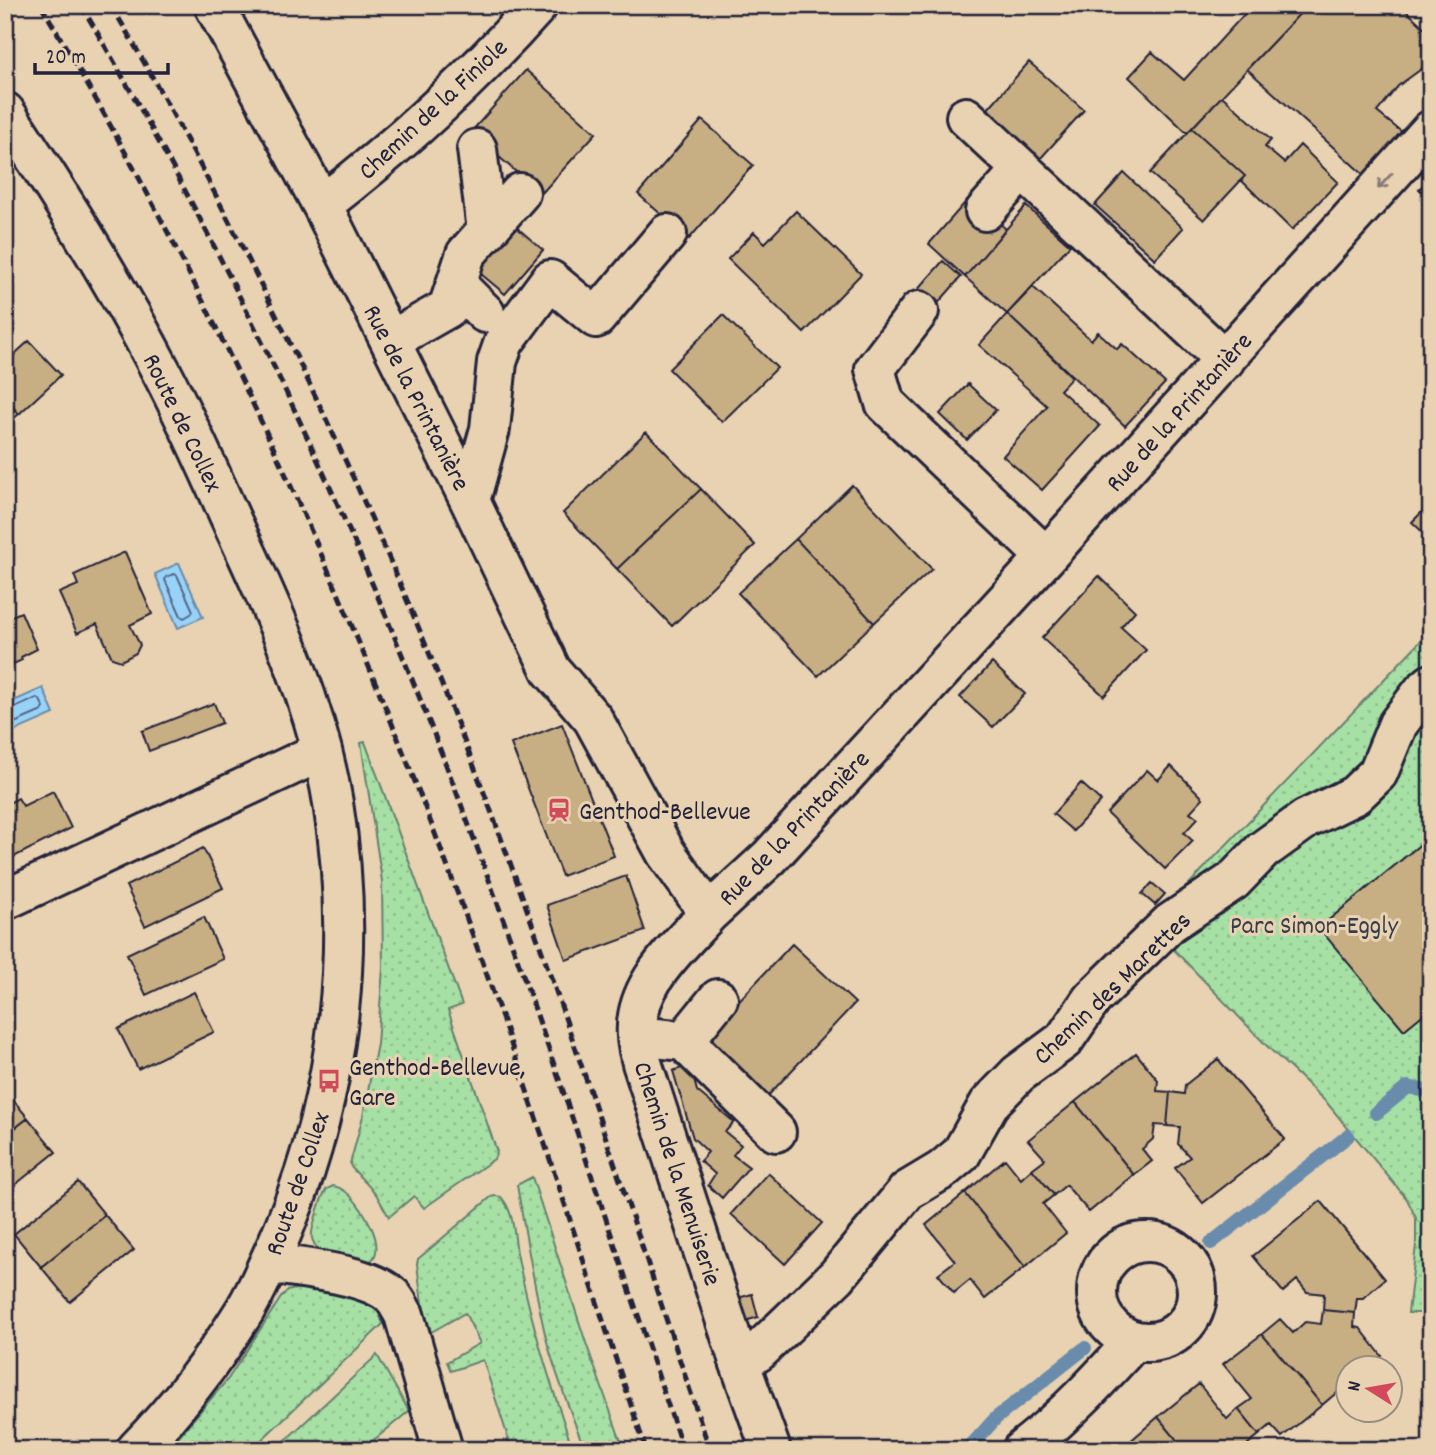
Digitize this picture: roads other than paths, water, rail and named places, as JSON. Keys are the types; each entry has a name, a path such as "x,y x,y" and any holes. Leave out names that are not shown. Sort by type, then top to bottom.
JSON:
{"street":[{"name":"Rue de la Printanière","path":"215,5 322,205 551,670 593,719 666,853 709,913 769,858 1046,557 1431,130"},
{"name":"Chemin de la Finiole","path":"322,205 365,172 433,111 499,48 538,5"},
{"name":"Route de Collex","path":"5,112 95,253 162,372 271,606 301,682 322,751 333,801 340,854 343,948 336,1036 321,1119 294,1204 246,1308 204,1371 136,1450"},
{"path":"966,117 1225,360"},
{"path":"477,149 487,230"},
{"path":"985,211 1022,169"},
{"path":"390,341 448,308 466,254 520,193"},
{"path":"470,501 491,429 497,362 504,342 550,280 596,318 667,234"},
{"path":"456,284 485,313"},
{"path":"919,311 875,369 885,403 1046,557"},
{"name":"Chemin des Marettes","path":"738,1361 758,1352 837,1276 907,1191 942,1170 961,1154 989,1104 1018,1074 1064,1040 1092,999 1170,923 1233,881 1263,850 1306,819 1355,795 1378,773 1398,724 1431,684"},
{"path":"5,900 322,751"},
{"name":"Chemin de la Menuiserie","path":"709,913 655,975 643,996 637,1037 642,1063 738,1361 771,1450"},
{"path":"684,1041 718,999"},
{"path":"637,1037 684,1041 776,1132"},
{"path":"269,1263 371,1282 393,1297 404,1315 443,1450"},
{"path":"1022,1450 1093,1387 1134,1341"}],"water":[{"path":"179,563 203,617 178,628 155,574"},
{"path":"43,688 54,714 8,734 5,728 5,705"}],"waterway":[{"path":"1376,1113 1408,1087 1431,1092"},
{"path":"1211,1243 1348,1136"},
{"path":"967,1450 996,1418 1085,1348"}],"railway":[{"path":"41,5 157,211 211,317 311,531 358,640 472,933 646,1450"},
{"path":"81,5 183,187 231,280 322,469 404,660 507,929 683,1450"},
{"path":"111,5 196,157 274,311 354,478 427,648 540,946 710,1450"}],"place":[{"name":"Genthod-Bellevue","path":"559,810"},
{"name":"Genthod-Bellevue, Gare","path":"329,1081"}],"park label":[{"name":"Parc Simon-Eggly","path":"1314,924"}]}
